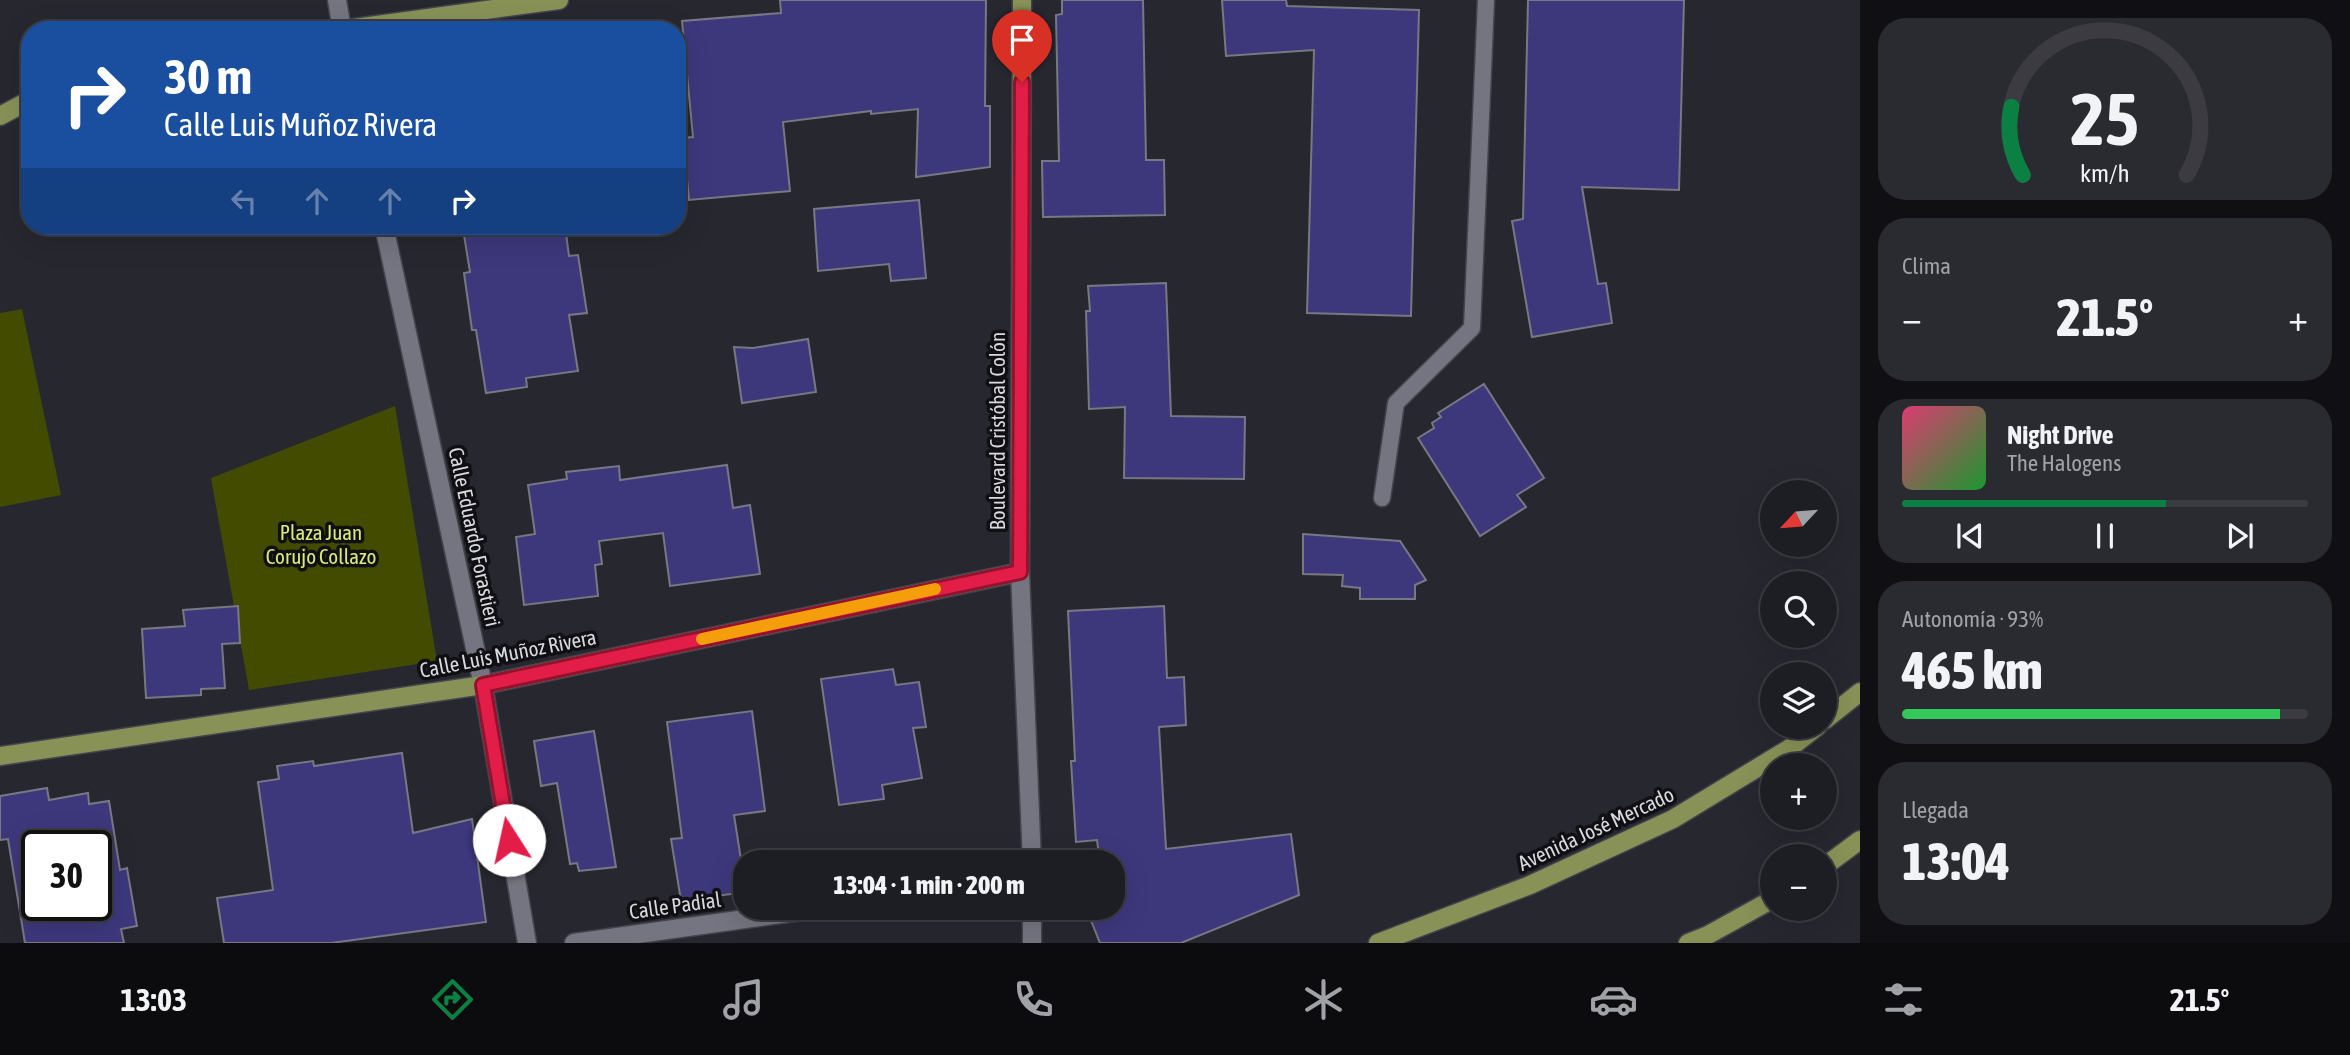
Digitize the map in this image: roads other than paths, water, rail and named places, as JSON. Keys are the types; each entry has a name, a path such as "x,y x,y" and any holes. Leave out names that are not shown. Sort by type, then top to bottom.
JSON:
{"main road":[{"path":"406,21 559,0"},
{"name":"Boulevard Cristóbal Colón","path":"1020,572 1022,0"},
{"path":"0,116 21,105"},
{"name":"Calle Luis Muñoz Rivera","path":"0,756 483,685 1020,572"},
{"path":"1837,710 1860,692"},
{"name":"Avenida José Mercado","path":"1378,943 1530,886 1673,819 1801,739"},
{"path":"1837,857 1860,840"},
{"path":"1688,943 1760,906"}],"street":[{"path":"337,0 340,21"},
{"name":"Calle Eduardo Forastieri","path":"386,235 483,685 527,943"},
{"name":"Boulevard Cristóbal Colón","path":"1020,572 1031,850"},
{"name":"Calle Padial","path":"574,943 738,920"},
{"path":"1032,920 1032,943"}],"lane":[{"path":"1382,498 1396,403 1472,328 1486,0"}],"park label":[{"name":"Plaza Juan Corujo Collazo","path":"321,545"}]}
